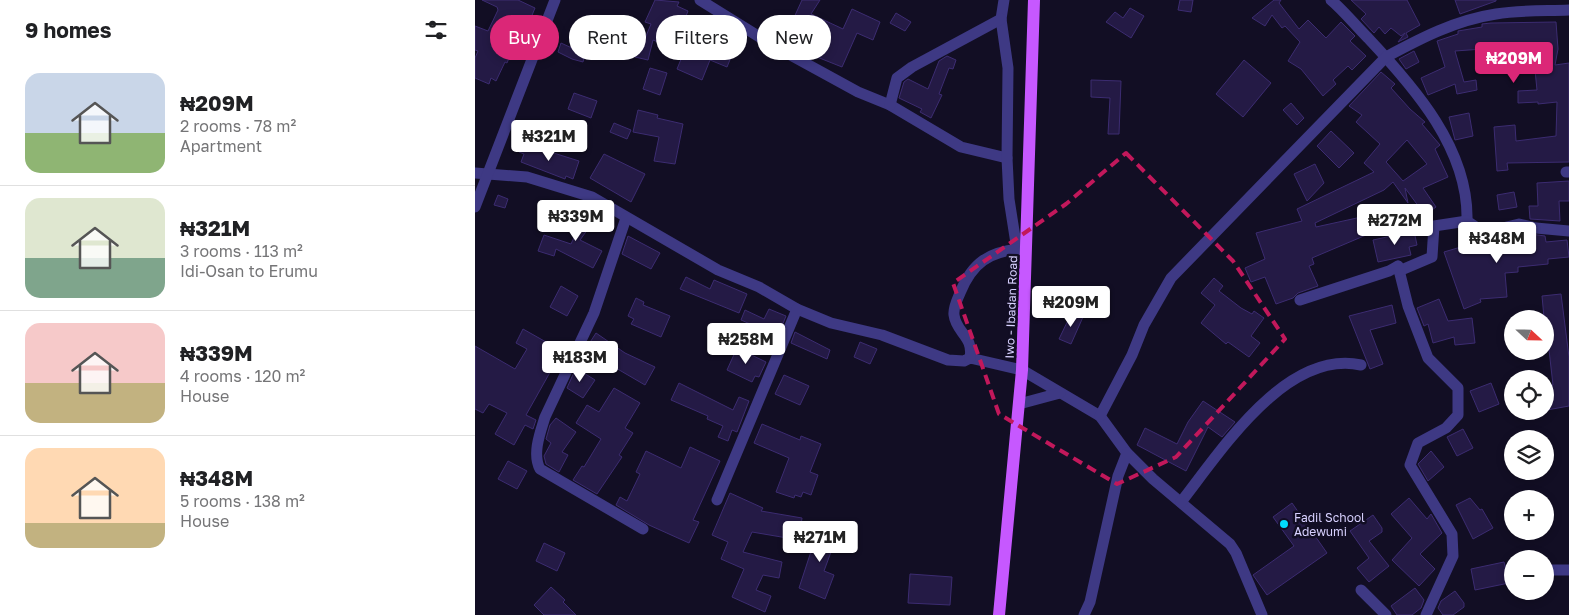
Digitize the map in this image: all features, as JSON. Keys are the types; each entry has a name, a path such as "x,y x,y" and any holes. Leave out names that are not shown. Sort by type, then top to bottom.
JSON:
{"main road":[{"name":"Iwo - Ibadan Road","path":"999,615 1022,370 1022,249 1034,0"}],"street":[{"path":"475,207 555,0"},
{"path":"700,0 774,46 858,92 890,105 961,147 1007,158"},
{"path":"970,358 970,342 957,325 954,315 956,303 966,279 975,264 995,255 1022,249 1009,199 1007,158 1009,68 1001,19 1004,0"},
{"path":"1331,0 1402,74 1439,126 1467,193 1467,221"},
{"path":"1100,416 1132,355 1144,325 1171,278 1386,57 1419,38 1476,18 1498,14 1569,10"},
{"path":"890,105 897,78 912,67 1001,19"},
{"path":"475,173 527,177 592,197 718,270 759,287 797,309 831,323 882,335 948,360 964,361 970,358 1022,370 1100,416 1127,453 1153,479 1230,544 1237,553 1262,615"},
{"path":"627,218 594,313 545,417 540,432 536,461 541,469 643,529"},
{"path":"1398,266 1399,271 1431,257 1434,226 1467,221 1476,227 1490,232 1519,224 1536,228 1569,231"},
{"path":"1300,300 1389,271 1398,266"},
{"path":"1398,266 1408,306 1428,358 1458,388 1458,415 1447,428 1418,443 1410,464 1453,534 1453,556 1426,615"},
{"path":"717,500 759,406 797,309"},
{"path":"1181,502 1240,426 1276,391 1315,369 1344,362 1361,365"},
{"path":"1019,404 1060,393"},
{"path":"1084,615 1090,602 1118,476 1127,453"},
{"path":"1554,570 1569,570"},
{"path":"1361,590 1386,615"}],"highlighted area":[{"path":"1126,153 1233,261 1285,339 1176,457 1117,484 999,414 953,283 1066,204"}],"building":[{"path":"482,0 518,0 535,8 532,15 496,15 497,7"},
{"path":"655,0 679,2 677,6 688,11 686,15 656,15 656,41 653,40 648,60 646,60 646,36 651,24 646,22"},
{"path":"802,0 820,0 811,14 813,15 795,15"},
{"path":"1180,0 1193,0 1191,12 1178,10"},
{"path":"1274,0 1281,0 1279,3 1299,29 1308,20 1326,38 1341,22 1355,36 1350,41 1366,56 1352,70 1348,66 1333,80 1336,84 1323,96 1301,69 1288,61 1300,42 1285,26 1282,28 1272,15 1265,26 1252,18"},
{"path":"1351,0 1407,0 1420,25 1406,33 1408,37 1398,42 1405,33 1401,36 1391,28 1385,34 1379,27 1374,33 1361,19 1366,14"},
{"path":"1455,0 1496,0 1496,1 1460,14"},
{"path":"1130,8 1144,16 1131,38 1106,22 1115,12 1123,18"},
{"path":"852,9 880,22 873,40 857,33 842,67 824,60 831,60 831,23 843,29"},
{"path":"896,13 911,22 905,31 890,23"},
{"path":"1556,22 1558,49 1555,65 1569,63 1569,162 1507,163 1508,170 1497,171 1494,127 1515,125 1516,141 1556,136 1557,102 1538,104 1538,102 1518,103 1518,91 1537,90 1535,70 1539,69 1543,46 1505,48 1506,67 1484,69 1483,49 1455,51 1464,82 1476,80 1477,90 1457,94 1455,84 1428,95 1421,78 1445,67 1437,41 1458,34 1458,31 1482,27 1482,24 1491,23"},
{"path":"475,26 488,31 490,27 490,60 508,60 507,63 505,62 496,81 491,78 489,84 475,78 475,58 478,51 475,50"},
{"path":"561,43 569,47 569,58 559,52"},
{"path":"1414,51 1419,62 1406,69 1399,59"},
{"path":"947,56 956,60 953,69 949,68 939,94 942,95 931,118 920,112 922,109 899,98 904,82 908,79 928,89 939,61"},
{"path":"681,60 710,60 702,80 677,69"},
{"path":"710,60 730,60 727,67"},
{"path":"1244,60 1271,83 1243,117 1216,94"},
{"path":"650,68 667,73 660,95 643,89"},
{"path":"1381,72 1395,84 1391,88 1425,122 1422,124 1440,145 1435,149 1448,177 1423,188 1436,207 1425,215 1405,188 1408,203 1393,182 1384,190 1315,223 1316,227 1375,214 1378,230 1312,258 1314,264 1309,266 1318,286 1276,304 1265,277 1251,282 1245,268 1265,259 1256,233 1302,221 1297,209 1374,172 1364,163 1380,144 1356,122 1362,115 1349,106","holes":["1407,140 1427,164 1403,181 1386,162"]},
{"path":"1091,80 1121,81 1119,134 1108,134 1110,98 1091,97"},
{"path":"574,93 597,101 591,118 568,109"},
{"path":"1291,103 1304,118 1297,125 1283,110"},
{"path":"638,110 658,115 657,118 683,124 675,164 654,161 659,137 633,132"},
{"path":"1469,113 1473,136 1455,140 1449,117"},
{"path":"614,123 631,130 627,139 610,132"},
{"path":"1331,131 1354,153 1339,168 1317,146"},
{"path":"522,143 579,161 573,179 566,176 565,179 521,162 524,154 519,152"},
{"path":"604,154 645,174 631,202 590,178"},
{"path":"1315,164 1324,183 1307,201 1294,174"},
{"path":"1569,181 1569,201 1559,201 1560,221 1530,219 1529,206 1538,206 1537,183"},
{"path":"1514,192 1517,207 1499,210 1497,195"},
{"path":"498,195 508,199 505,208 494,205"},
{"path":"591,205 601,211 580,240 602,251 593,268 556,249 554,256 538,251 544,235 571,244 580,225 578,224"},
{"path":"1414,231 1417,245 1409,247 1411,255 1378,262 1373,240"},
{"path":"1510,234 1512,240 1530,238 1530,234 1545,236 1546,242 1567,240 1569,257 1548,259 1548,264 1518,267 1518,272 1505,273 1507,297 1480,299 1481,302 1464,309 1444,252 1471,244 1470,242"},
{"path":"628,236 660,253 651,269 622,254"},
{"path":"686,277 710,289 714,280 747,294 739,313 680,289"},
{"path":"1214,278 1223,286 1219,291 1241,308 1252,314 1254,311 1264,318 1251,336 1260,343 1249,357 1228,342 1226,344 1201,323 1215,305 1201,293"},
{"path":"561,286 578,296 567,316 550,307"},
{"path":"1561,294 1569,357 1569,406 1554,409 1554,370 1551,370 1550,360 1554,360 1554,310 1543,310 1542,296"},
{"path":"636,298 644,302 643,305 670,316 661,337 631,324 634,319 628,316"},
{"path":"1439,299 1448,321 1472,318 1475,343 1455,345 1454,337 1433,343 1428,324 1424,326 1417,308"},
{"path":"1392,305 1396,323 1370,330 1383,364 1370,369 1349,316"},
{"path":"769,309 786,316 778,336 741,320 745,310 764,319"},
{"path":"1072,312 1083,317 1071,344 1059,339"},
{"path":"523,329 562,351 526,415 536,420 533,429 525,425 514,445 495,434 507,413 489,404 483,413 475,409 475,346 515,369 527,349 516,343"},
{"path":"795,332 830,350 827,359 791,343"},
{"path":"596,333 625,353 655,367 645,385 585,350"},
{"path":"860,342 877,349 870,364 854,357"},
{"path":"737,348 766,362 759,377 755,376 752,382 727,370"},
{"path":"576,368 595,380 583,398 567,388"},
{"path":"784,375 809,386 800,405 775,394"},
{"path":"679,383 733,410 739,397 749,401 737,432 732,430 728,441 718,437 723,426 707,419 708,416 671,400"},
{"path":"1491,383 1499,404 1479,412 1470,391"},
{"path":"614,388 640,403 625,428 633,433 619,455 622,457 597,494 573,480 582,466 584,467 601,439 576,423 587,405 599,412"},
{"path":"1203,401 1235,422 1222,437 1208,427 1186,471 1137,445 1145,428 1177,444 1188,422"},
{"path":"556,418 576,432 562,452 568,455 559,472 546,464 544,456 551,443 546,439 550,425"},
{"path":"762,424 800,440 801,436 821,444 810,472 818,475 811,495 803,492 801,497 795,495 794,498 776,492 789,458 754,443"},
{"path":"1463,429 1473,448 1457,456 1447,437"},
{"path":"690,447 720,461 693,520 699,522 689,543 649,525 616,505 620,497 627,501 640,474 636,472 646,451 681,468"},
{"path":"1431,451 1444,467 1428,481 1418,464"},
{"path":"508,461 527,471 517,489 498,479"},
{"path":"730,493 763,508 761,511 802,518 799,540 752,532 743,552 782,562 779,578 763,575 756,590 771,596 765,612 732,597 744,569 721,559 728,542 712,535"},
{"path":"1409,498 1427,519 1431,514 1442,533 1420,554 1435,569 1419,586 1392,560 1412,538 1391,514"},
{"path":"1470,498 1480,510 1482,509 1493,528 1473,539 1456,505"},
{"path":"1292,503 1327,553 1267,595 1253,575 1294,546 1273,517"},
{"path":"1373,515 1382,528 1382,532 1369,541 1389,566 1369,582 1357,568 1369,558 1350,531"},
{"path":"820,524 839,530 824,571 834,575 825,599 799,588"},
{"path":"544,543 565,553 557,571 536,561"},
{"path":"1504,562 1504,584 1475,590 1471,569"},
{"path":"910,574 952,577 950,605 908,603"},
{"path":"551,587 565,600 563,602 576,615 544,615 534,605"},
{"path":"1415,588 1424,600 1421,608 1412,615 1397,615 1391,606"},
{"path":"1455,591 1464,603 1464,607 1453,615 1443,615 1438,608 1441,601"}],"place":[{"name":"Fadil School Adewumi","path":"1284,524"}]}
